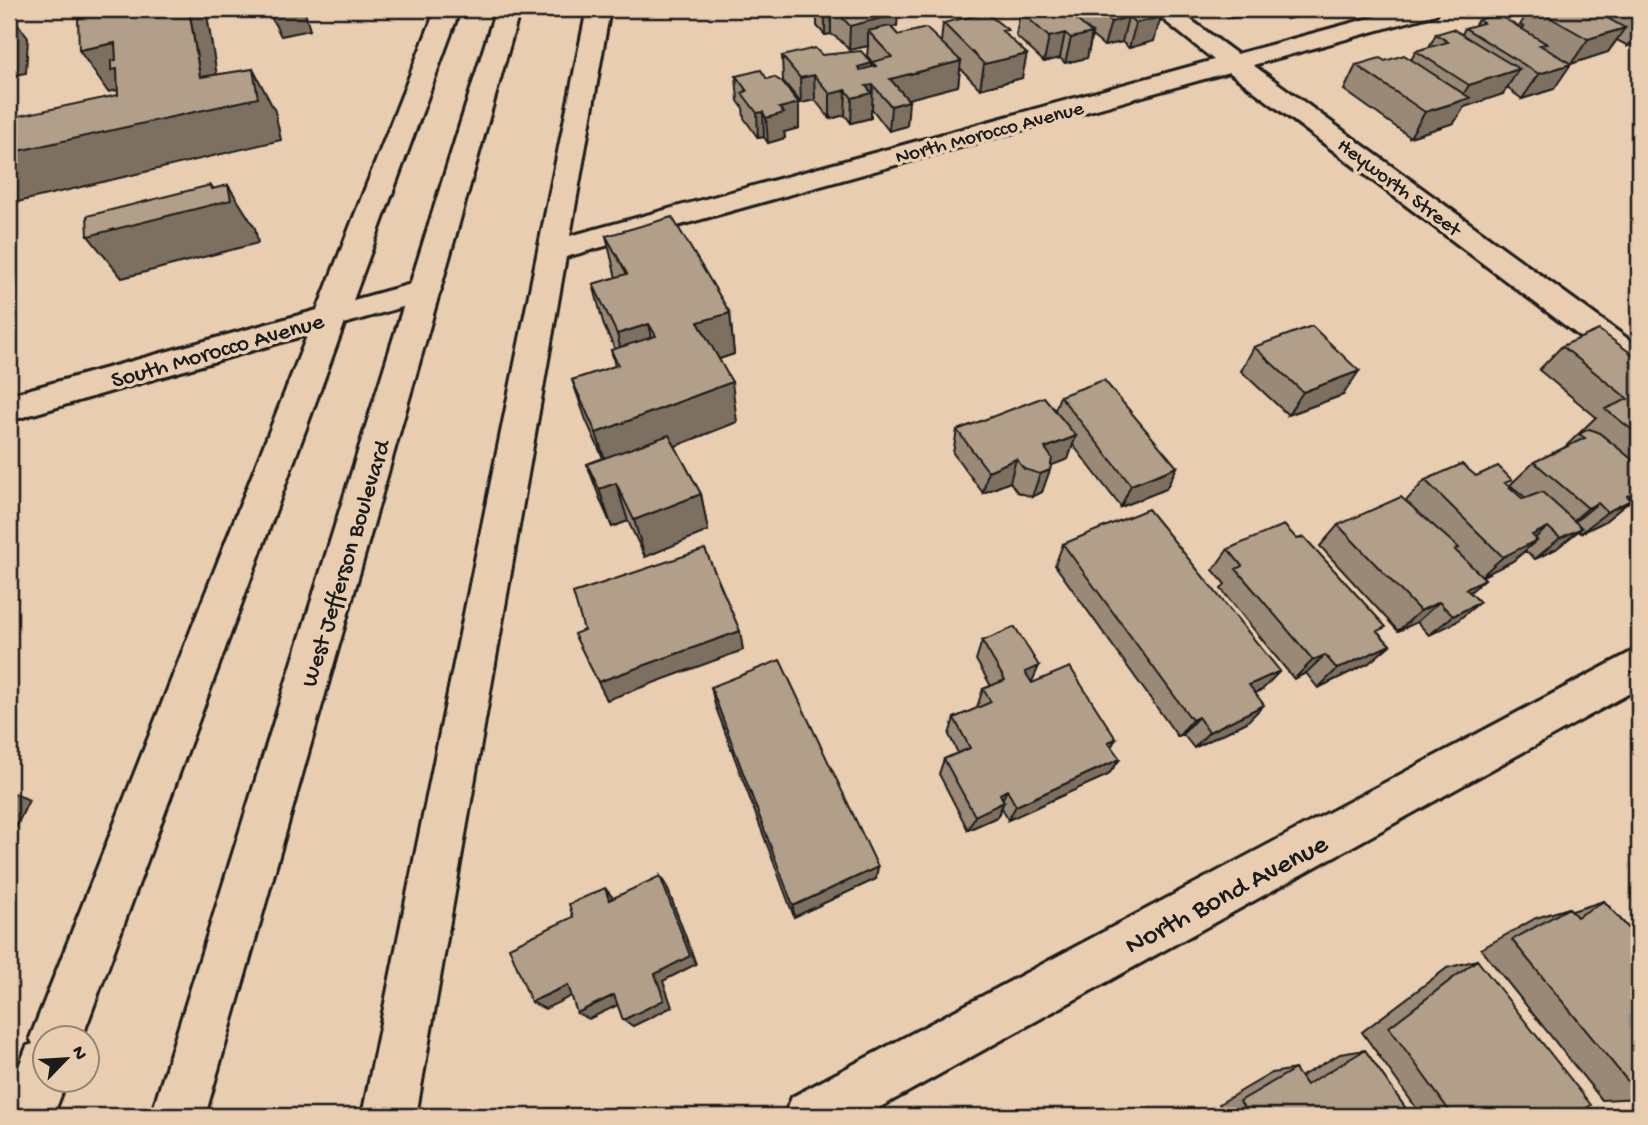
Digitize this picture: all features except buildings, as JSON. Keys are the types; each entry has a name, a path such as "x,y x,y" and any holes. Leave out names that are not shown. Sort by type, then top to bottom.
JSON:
{"street":[{"path":"61,1024 448,9"},
{"name":"West Jefferson Boulevard","path":"178,1116 508,9"},
{"path":"389,1116 598,9"},
{"name":"Heyworth Street","path":"1161,9 1639,364"},
{"name":"North Morocco Avenue","path":"551,251 1428,9"},
{"name":"South Morocco Avenue","path":"9,408 426,290"},
{"name":"North Bond Avenue","path":"811,1116 1639,667"},
{"path":"26,1116 35,1094"}]}
